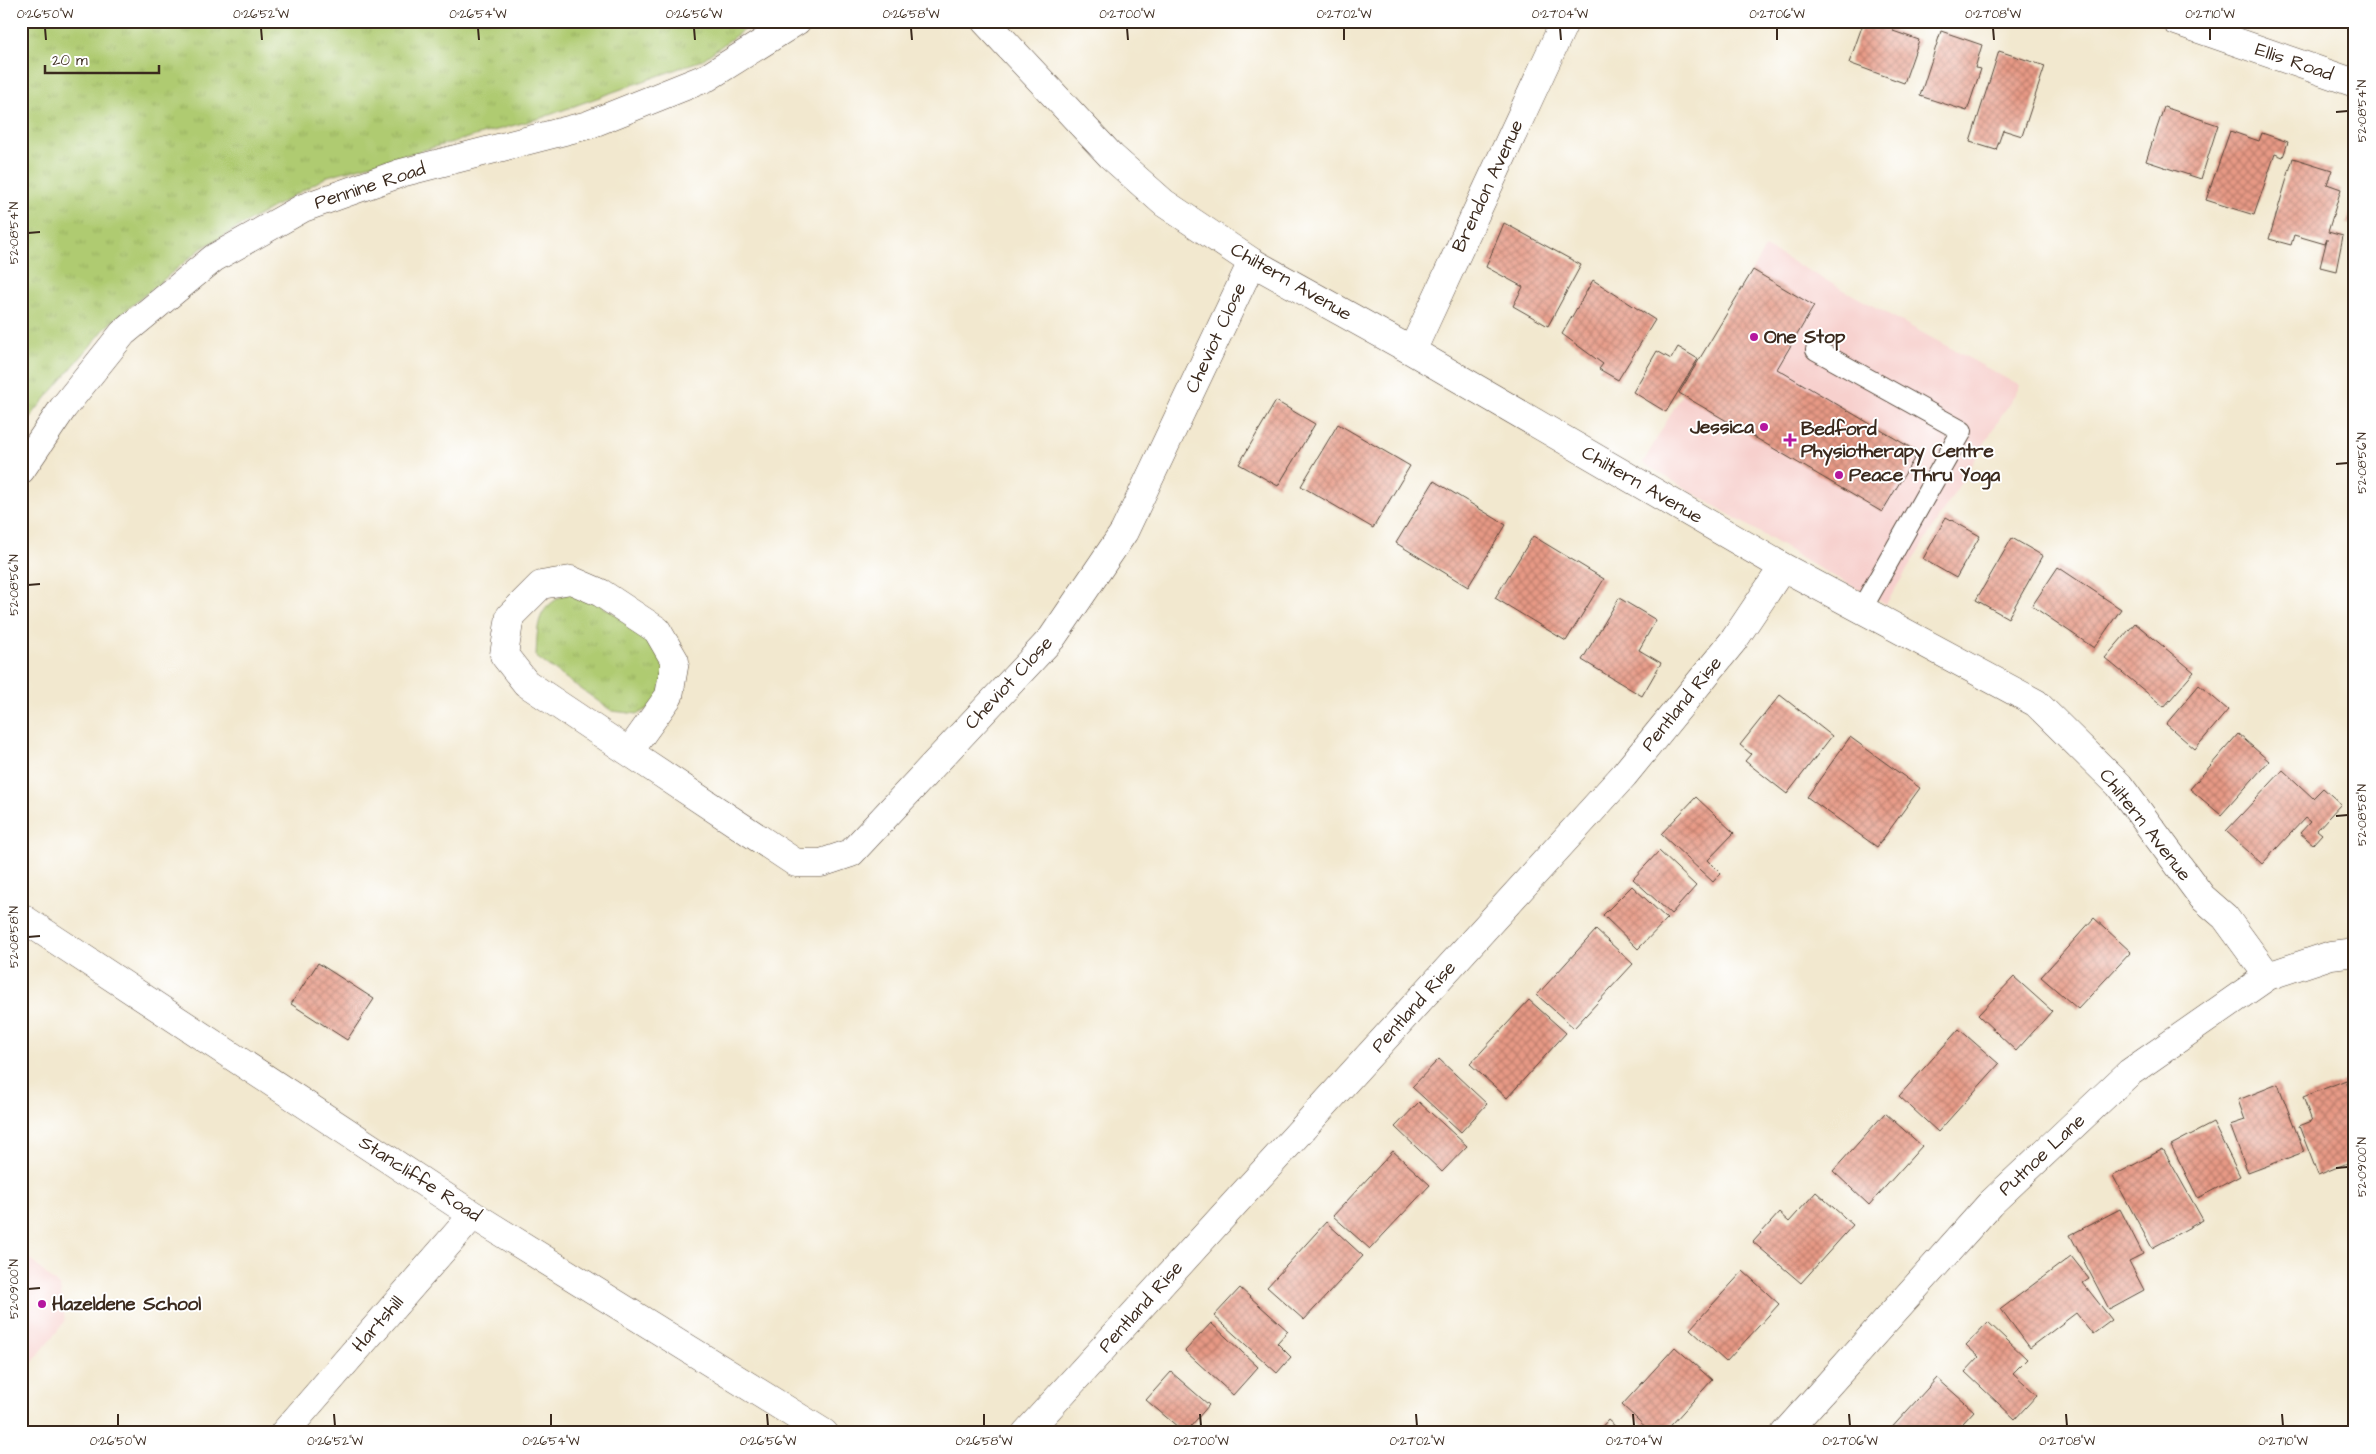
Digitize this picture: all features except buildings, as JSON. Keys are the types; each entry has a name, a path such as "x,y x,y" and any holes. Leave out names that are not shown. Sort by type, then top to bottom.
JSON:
{"street":[{"name":"Pennine Road","path":"21,470 63,408 123,333 214,258 303,208 401,173 588,125 700,80 798,21"},
{"name":"Chiltern Avenue","path":"985,21 1111,156 1164,203 1252,262 1412,351 1783,567 2036,703 2119,785 2202,897 2225,917 2268,976"},
{"name":"Brendon Avenue","path":"1412,351 1565,21"},
{"name":"Ellis Road","path":"2176,21 2355,83"},
{"name":"Cheviot Close","path":"629,752 669,696 675,661 657,630 601,593 572,580 540,585 510,616 504,655 526,684 629,752 796,862 821,863 852,853 1052,638 1119,540 1252,262"},
{"name":"Pentland Rise","path":"1026,1433 1624,775 1734,640 1783,567"},
{"name":"Stancliffe Road","path":"21,917 473,1214 824,1433"},
{"name":"Putnoe Lane","path":"1785,1433 1990,1204 2129,1073 2268,976 2331,955 2355,952"},
{"name":"Hartshill","path":"284,1433 473,1214"}],"lane":[{"path":"1816,350 1962,431 1861,610"}],"shaded area":[{"path":"1765,247 2020,386 1886,604 1824,571 1643,463"},
{"name":"Hazeldene School","path":"21,1251 60,1287 65,1321 21,1377"}],"green space":[{"path":"21,21 756,21 702,60 541,118 328,176 202,248 108,325 35,411 21,434"},
{"path":"575,589 668,647 659,702 638,714 612,711 536,657 537,632 546,608"}],"place":[{"name":"One Stop","path":"1754,337"},
{"name":"Jessica","path":"1764,427"},
{"name":"Bedford Physiotherapy Centre","path":"1790,440"},
{"name":"Peace Thru Yoga","path":"1839,475"},
{"name":"Hazeldene School","path":"42,1304"}]}
